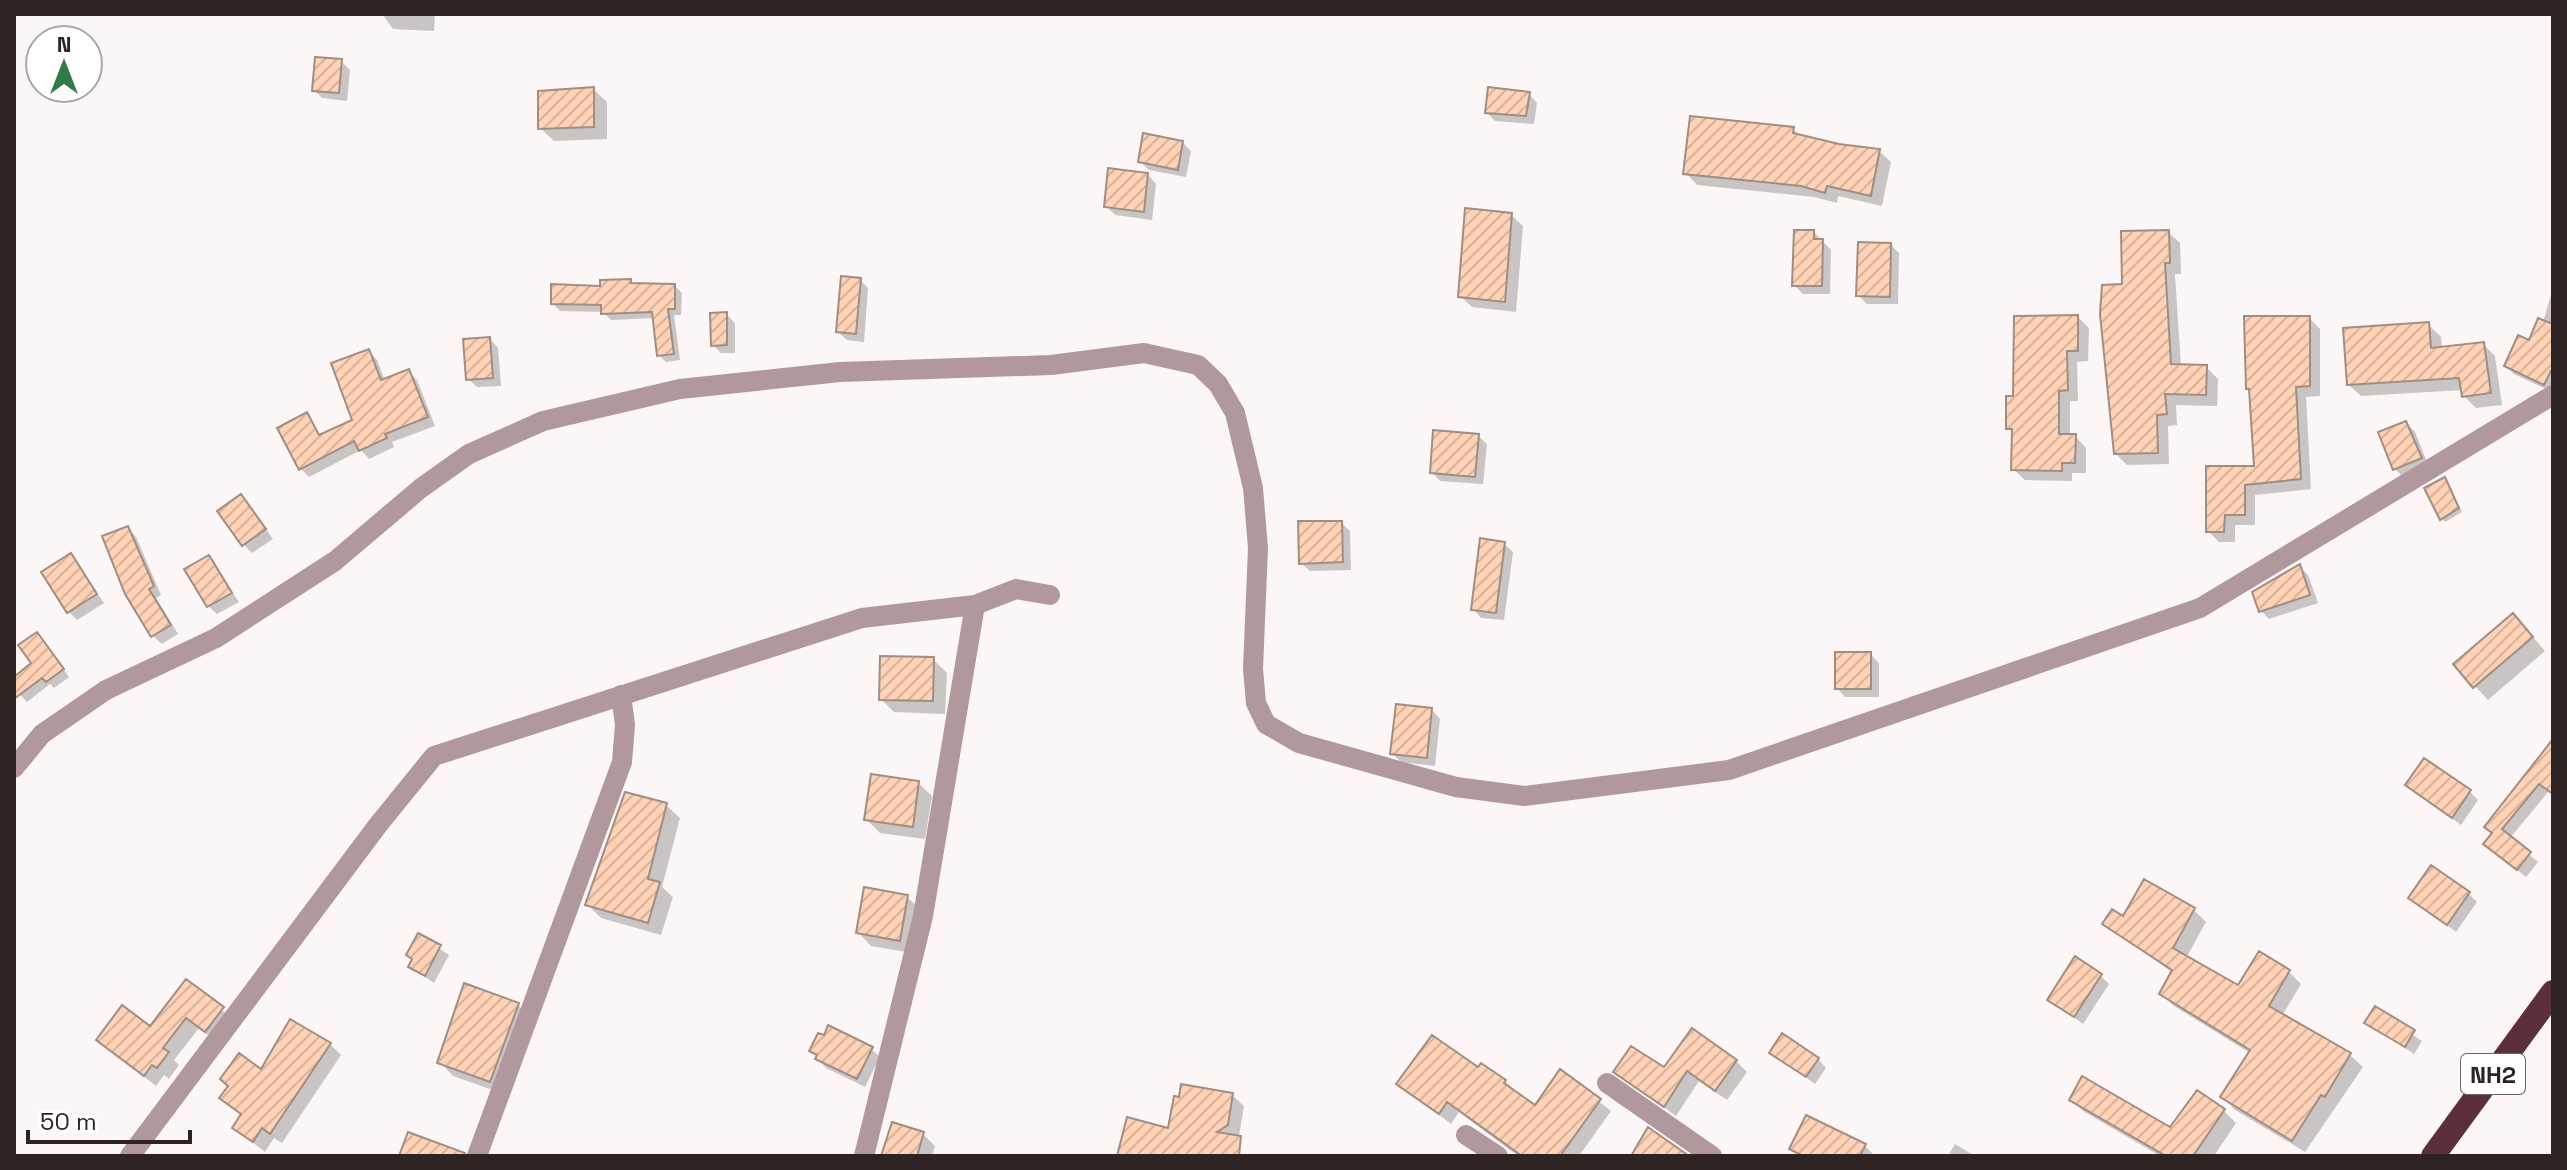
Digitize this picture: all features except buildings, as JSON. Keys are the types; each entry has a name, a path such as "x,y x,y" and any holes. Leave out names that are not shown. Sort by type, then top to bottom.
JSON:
{"highway":[{"name":"NH2","path":"2433,1156 2553,992"}],"street":[{"path":"14,768 42,734 106,690 216,638 335,561 421,488 469,454 543,421 680,389 840,372 1051,365 1144,353 1198,365 1218,384 1235,413 1253,488 1258,548 1253,669 1256,703 1266,724 1299,743 1456,787 1524,796 1729,770 2200,608 2553,395"},
{"path":"130,1156 378,825 434,756 862,618 975,605 1016,589 1050,595"},
{"path":"864,1156 923,916 975,605"},
{"path":"477,1156 622,762 625,725 621,695"},
{"path":"1607,1083 1712,1156"},
{"path":"1466,1135 1498,1156"}]}
